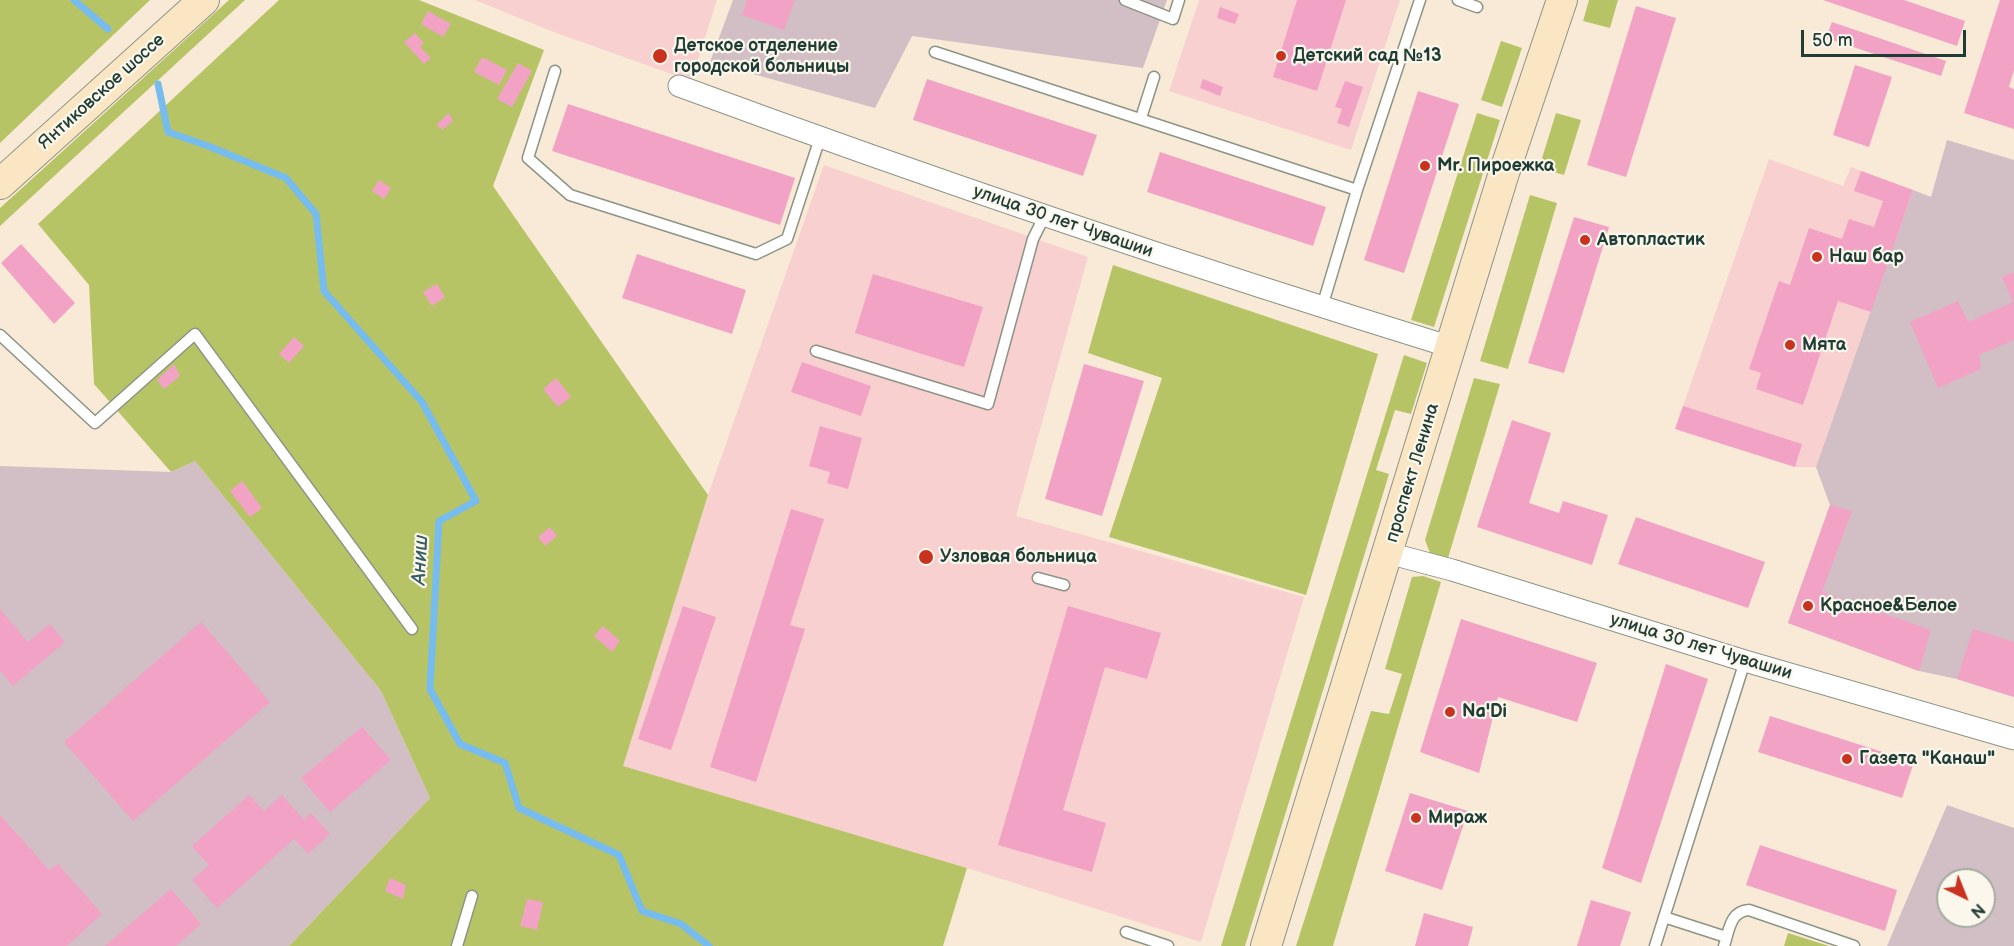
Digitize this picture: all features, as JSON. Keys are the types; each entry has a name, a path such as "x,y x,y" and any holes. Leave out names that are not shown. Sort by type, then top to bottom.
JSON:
{"street":[{"name":"Янтиковское шоссе","path":"0,184 204,0"},
{"name":"проспект Ленина","path":"1266,946 1503,176 1562,0"},
{"name":"улица 30 лет Чувашии","path":"679,86 820,138 1186,263 1451,347"},
{"name":"улица 30 лет Чувашии","path":"1388,553 1463,573 1745,661 2014,739"}],"lane":[{"path":"1125,0 1173,19 1179,0"},
{"path":"1322,307 1357,189 1420,0"},
{"path":"1458,0 1477,6"},
{"path":"935,52 1357,189"},
{"path":"555,71 528,158 570,195 756,254 787,239 820,138"},
{"path":"1141,118 1154,77"},
{"path":"816,351 988,404 1033,239 1045,215"},
{"path":"0,335 95,423 195,334 412,629"},
{"path":"1038,578 1064,585"},
{"path":"1655,946 1745,661"},
{"path":"457,946 472,896"},
{"path":"1664,916 1725,942 1736,914 1749,910 1854,946"},
{"path":"1126,932 1168,946"}],"shaded area":[{"name":"Детское отделение городской больницы","path":"475,0 717,0 691,81 551,31"},
{"path":"733,0 1167,0 1143,68 912,36 875,108 710,62"},
{"name":"Детский сад №13","path":"1199,0 1400,0 1351,150 1169,91"},
{"path":"1947,140 2014,160 2014,697 1957,679 1919,671 1788,623 1830,505 1816,467 1913,190 1931,197"},
{"path":"1769,159 1843,186 1851,167 1913,190 1816,467 1795,467 1675,429"},
{"name":"Узловая больница","path":"824,165 1088,257 1016,516 1304,597 1201,942 967,868 622,766 708,495"},
{"path":"195,461 381,691 430,798 289,946 0,946 0,466 171,472"},
{"path":"1947,805 2014,828 2014,946 1887,946"}],"green space":[{"path":"0,0 150,0 0,143"},
{"path":"229,0 245,0 0,226 0,208"},
{"path":"279,0 419,0 544,50 493,186 708,495 623,766 967,868 943,946 289,946 430,798 381,691 195,461 171,472 94,384 89,285 38,224"},
{"path":"1589,0 1618,0 1610,28 1583,21"},
{"path":"1501,41 1522,48 1502,107 1481,100"},
{"path":"1477,113 1500,120 1434,327 1411,320"},
{"path":"1556,113 1581,120 1564,175 1539,168"},
{"path":"1530,195 1557,203 1508,369 1480,361"},
{"path":"1113,265 1378,354 1306,595 1109,537 1162,378 1088,353"},
{"path":"1404,355 1427,363 1411,414 1395,410 1376,470 1389,474 1245,946 1221,946"},
{"path":"1474,378 1500,384 1448,558 1430,553 1425,540"},
{"path":"1423,576 1441,582 1333,946 1296,946 1371,711 1389,714 1402,674 1385,669 1412,577"},
{"path":"1788,933 1829,946 1784,946"}],"building":[{"path":"747,0 795,0 784,30 742,15"},
{"path":"1297,0 1346,0 1317,91 1273,77"},
{"path":"1823,0 1904,0 1965,21 1957,46"},
{"path":"2000,0 2014,0 2014,70 2009,87 2014,89 2014,129 1964,113"},
{"path":"1636,6 1676,18 1626,177 1587,165"},
{"path":"1220,7 1239,14 1235,24 1217,18"},
{"path":"428,11 451,24 443,37 421,24"},
{"path":"1832,22 1946,61 1941,76 1826,38"},
{"path":"415,33 424,43 420,47 431,58 424,64 404,42"},
{"path":"482,57 507,70 499,85 474,72"},
{"path":"518,63 532,71 512,107 497,99"},
{"path":"1855,65 1892,77 1869,147 1833,135"},
{"path":"927,79 1097,135 1083,176 913,120"},
{"path":"1203,79 1223,87 1220,96 1200,88"},
{"path":"1345,81 1363,87 1349,127 1337,123 1342,109 1335,107"},
{"path":"1418,91 1459,104 1404,273 1364,260"},
{"path":"568,104 795,178 780,225 552,151"},
{"path":"449,113 453,121 442,130 437,124"},
{"path":"1160,152 1326,207 1313,246 1147,192"},
{"path":"1861,171 1913,190 1871,312 1838,301 1803,405 1756,389 1761,373 1749,369 1779,281 1790,285 1809,228 1842,239 1849,219 1874,227 1883,201 1854,191"},
{"path":"379,180 391,188 384,199 372,191"},
{"path":"1574,217 1609,227 1564,373 1528,363"},
{"path":"21,244 75,303 54,324 1,263"},
{"path":"637,254 746,290 732,334 622,298"},
{"path":"2014,272 2014,340 1979,355 1981,369 1938,388 1910,322 1958,301 1968,322 2013,302 2002,277"},
{"path":"873,274 983,307 964,367 855,333"},
{"path":"437,284 445,297 432,306 423,292"},
{"path":"294,337 304,346 289,363 279,354"},
{"path":"802,362 871,386 861,416 791,392"},
{"path":"174,364 180,376 164,389 157,380"},
{"path":"1084,364 1144,381 1102,516 1045,499"},
{"path":"556,378 571,397 558,407 543,389"},
{"path":"1683,406 1802,444 1795,467 1675,429"},
{"path":"1512,420 1551,433 1529,503 1559,513 1563,501 1608,515 1592,565 1477,527"},
{"path":"820,426 862,438 848,489 827,483 830,472 809,466"},
{"path":"242,481 262,508 250,517 230,491"},
{"path":"1830,505 1852,511 1822,592 1931,630 1919,671 1788,623"},
{"path":"791,509 824,519 790,625 805,629 756,782 710,767"},
{"path":"1636,517 1765,562 1748,608 1618,564"},
{"path":"550,527 557,536 545,546 538,537"},
{"path":"683,606 716,617 671,750 638,739"},
{"path":"1068,606 1161,633 1147,679 1105,667 1063,810 1106,823 1092,872 998,845"},
{"path":"0,609 28,642 50,624 65,642 13,686 0,671"},
{"path":"1461,619 1597,663 1577,722 1498,697 1479,773 1420,752"},
{"path":"201,622 270,702 133,821 64,742"},
{"path":"603,626 620,641 612,652 594,636"},
{"path":"1973,629 2014,642 2014,697 1957,679"},
{"path":"1666,664 1708,679 1641,883 1602,868"},
{"path":"1770,716 1914,762 1902,798 1758,752"},
{"path":"362,727 391,760 330,812 301,778"},
{"path":"1410,793 1468,811 1442,890 1385,871"},
{"path":"249,795 264,811 282,795 304,820 311,813 330,834 308,854 294,839 217,908 192,880 209,865 192,846"},
{"path":"0,815 49,870 58,864 102,914 67,946 0,946"},
{"path":"1760,845 1897,890 1885,931 1746,885"},
{"path":"390,878 406,885 403,899 385,891"},
{"path":"171,889 201,924 176,946 105,946"},
{"path":"527,899 543,902 537,930 520,926"},
{"path":"1591,900 1631,912 1620,946 1577,946"},
{"path":"1424,913 1473,927 1468,946 1415,946"}],"waterway":[{"name":"Аниш","path":"74,0 108,29"},
{"name":"Аниш","path":"158,84 168,132 286,178 316,214 324,291 422,402 476,501 439,521 430,689 460,744 505,763 519,808 619,855 642,911 681,924 709,946"}],"place":[{"name":"Детское отделение городской больницы","path":"660,56"},
{"name":"Детский сад №13","path":"1281,56"},
{"name":"Mr. Пироежка","path":"1425,166"},
{"name":"Автопластик","path":"1585,240"},
{"name":"Наш бар","path":"1817,257"},
{"name":"Мята","path":"1790,345"},
{"name":"Узловая больница","path":"926,557"},
{"name":"Красное&Белое","path":"1808,606"},
{"name":"Na'Di","path":"1450,712"},
{"name":"Газета \"Канаш\"","path":"1847,759"},
{"name":"Мираж","path":"1416,818"}]}
